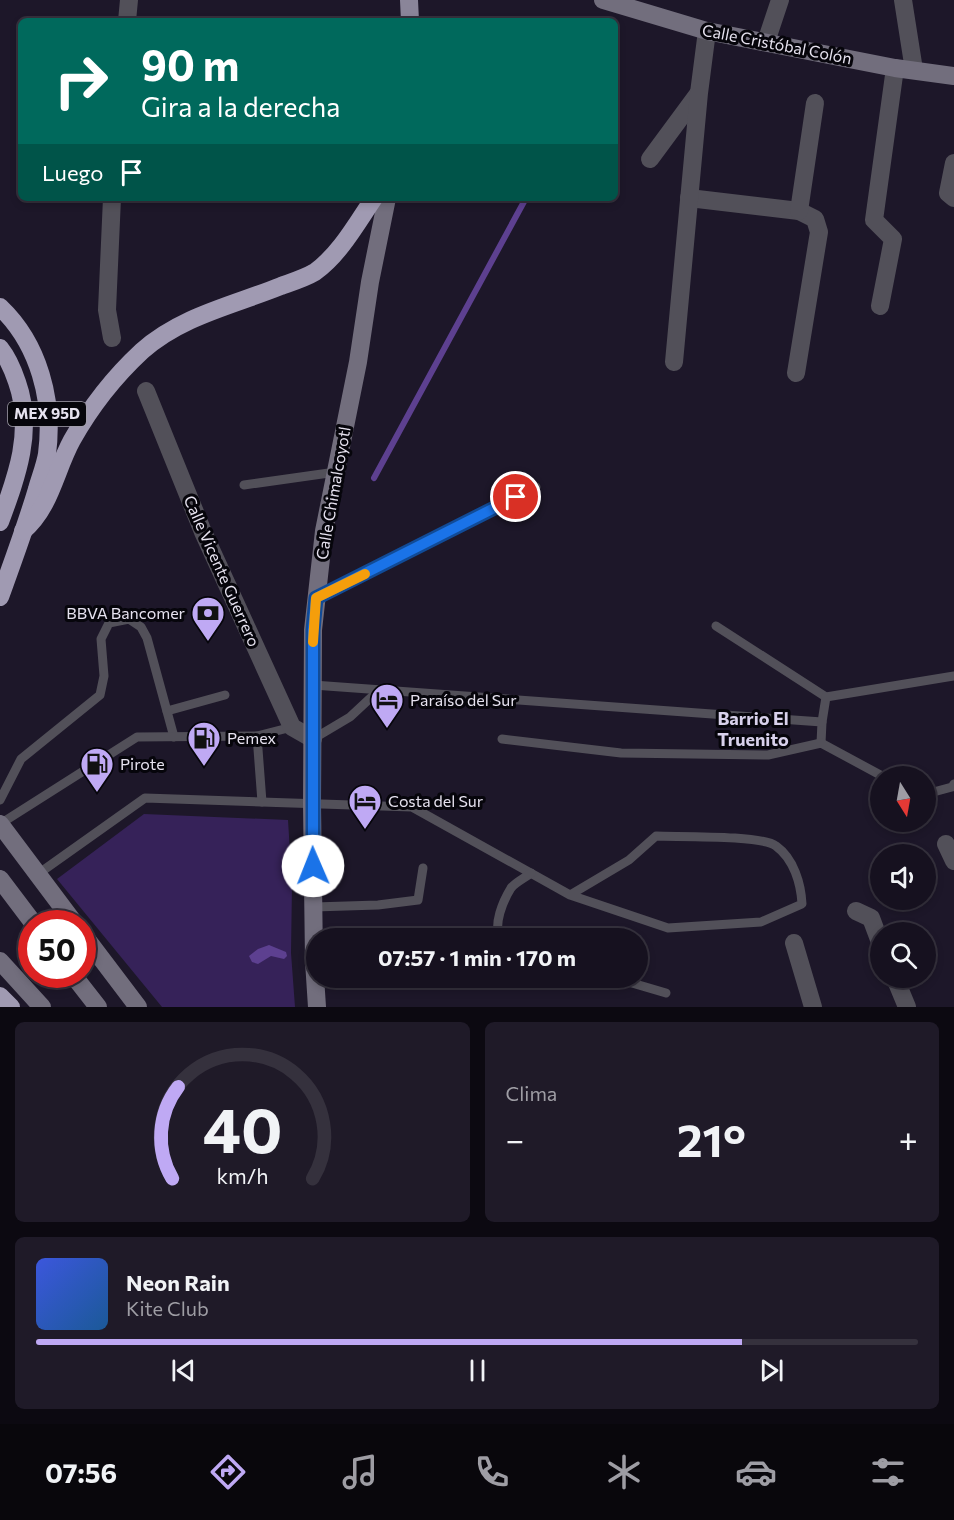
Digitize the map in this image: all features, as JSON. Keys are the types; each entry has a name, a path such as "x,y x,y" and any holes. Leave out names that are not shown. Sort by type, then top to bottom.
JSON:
{"highway":[{"path":"0,597 23,531 43,509 72,441 121,372 143,350 188,321 312,274 336,252 372,201"},
{"name":"MEX 95D","path":"0,307 14,321 31,348 41,374 47,405 46,454 23,531"},
{"path":"0,348 12,369 20,391 25,416 22,456 0,522"},
{"path":"0,997 3,1007"},
{"path":"0,997 11,1007"}],"main road":[{"path":"409,0 410,18"},
{"name":"Calle Cristóbal Colón","path":"603,0 636,5 707,31 895,68 954,76"},
{"name":"Calle Chimalcoyotl","path":"317,1007 312,804 313,630 324,531 358,362 370,282 386,201"},
{"path":"0,824 65,910"},
{"path":"0,879 23,910"},
{"path":"96,952 138,1007"},
{"path":"0,961 42,1007"},
{"path":"83,988 98,1007"}],"street":[{"path":"127,18 129,0"},
{"path":"766,42 780,0"},
{"path":"903,0 914,70"},
{"path":"674,362 699,93 707,31"},
{"path":"880,306 893,239 874,220 895,68"},
{"path":"650,159 699,93"},
{"path":"799,211 815,102"},
{"path":"954,163 948,193 954,198"},
{"path":"689,198 799,211 815,219 819,232 796,373"},
{"path":"112,201 107,310 112,339"},
{"name":"Calle Vicente Guerrero","path":"146,391 203,532 292,727"},
{"path":"292,727 313,739"},
{"path":"946,844 954,861"},
{"path":"856,911 871,918 872,922"},
{"path":"794,943 813,1007"},
{"path":"900,988 907,1007"}],"lane":[{"path":"244,485 336,472"},
{"path":"316,598 536,487"},
{"path":"0,800 21,759 100,695 104,676 101,639 109,623 129,619 141,627 147,638 174,737"},
{"path":"716,626 826,697 954,676"},
{"path":"313,685 822,722"},
{"path":"313,739 350,717 379,690"},
{"path":"167,711 225,696"},
{"path":"821,743 826,697"},
{"path":"0,824 137,737 257,736 292,727"},
{"path":"257,736 262,802"},
{"path":"502,739 621,753 768,755 821,743 870,769"},
{"path":"936,791 952,787 954,784"},
{"path":"38,874 145,798 412,807 570,895 668,928 761,922 802,904 801,887 783,853 776,845 745,838 656,836 629,861 570,895"},
{"path":"314,908 378,905 417,900 423,867"},
{"path":"497,928 501,910 512,887 531,873"},
{"path":"648,988 666,993"}],"shaded area":[{"path":"144,814 288,820 292,885 291,953 295,1007 162,1007 96,927 96,910 82,910 57,879"},
{"path":"269,945 286,952 287,956 284,959 271,956 258,964 252,962 249,956"}],"waterway":[{"path":"374,478 524,201"}],"slow traffic":[{"path":"313,642 316,598 365,574"}],"place":[{"name":"BBVA Bancomer","path":"208,642"},
{"name":"Paraíso del Sur","path":"387,729"},
{"name":"Pemex","path":"204,767"},
{"name":"Pirote","path":"97,793"},
{"name":"Costa del Sur","path":"365,830"}],"district":[{"name":"Barrio El Truenito","path":"753,729"}],"route":[{"path":"313,866 313,630 316,598 516,497"}]}
